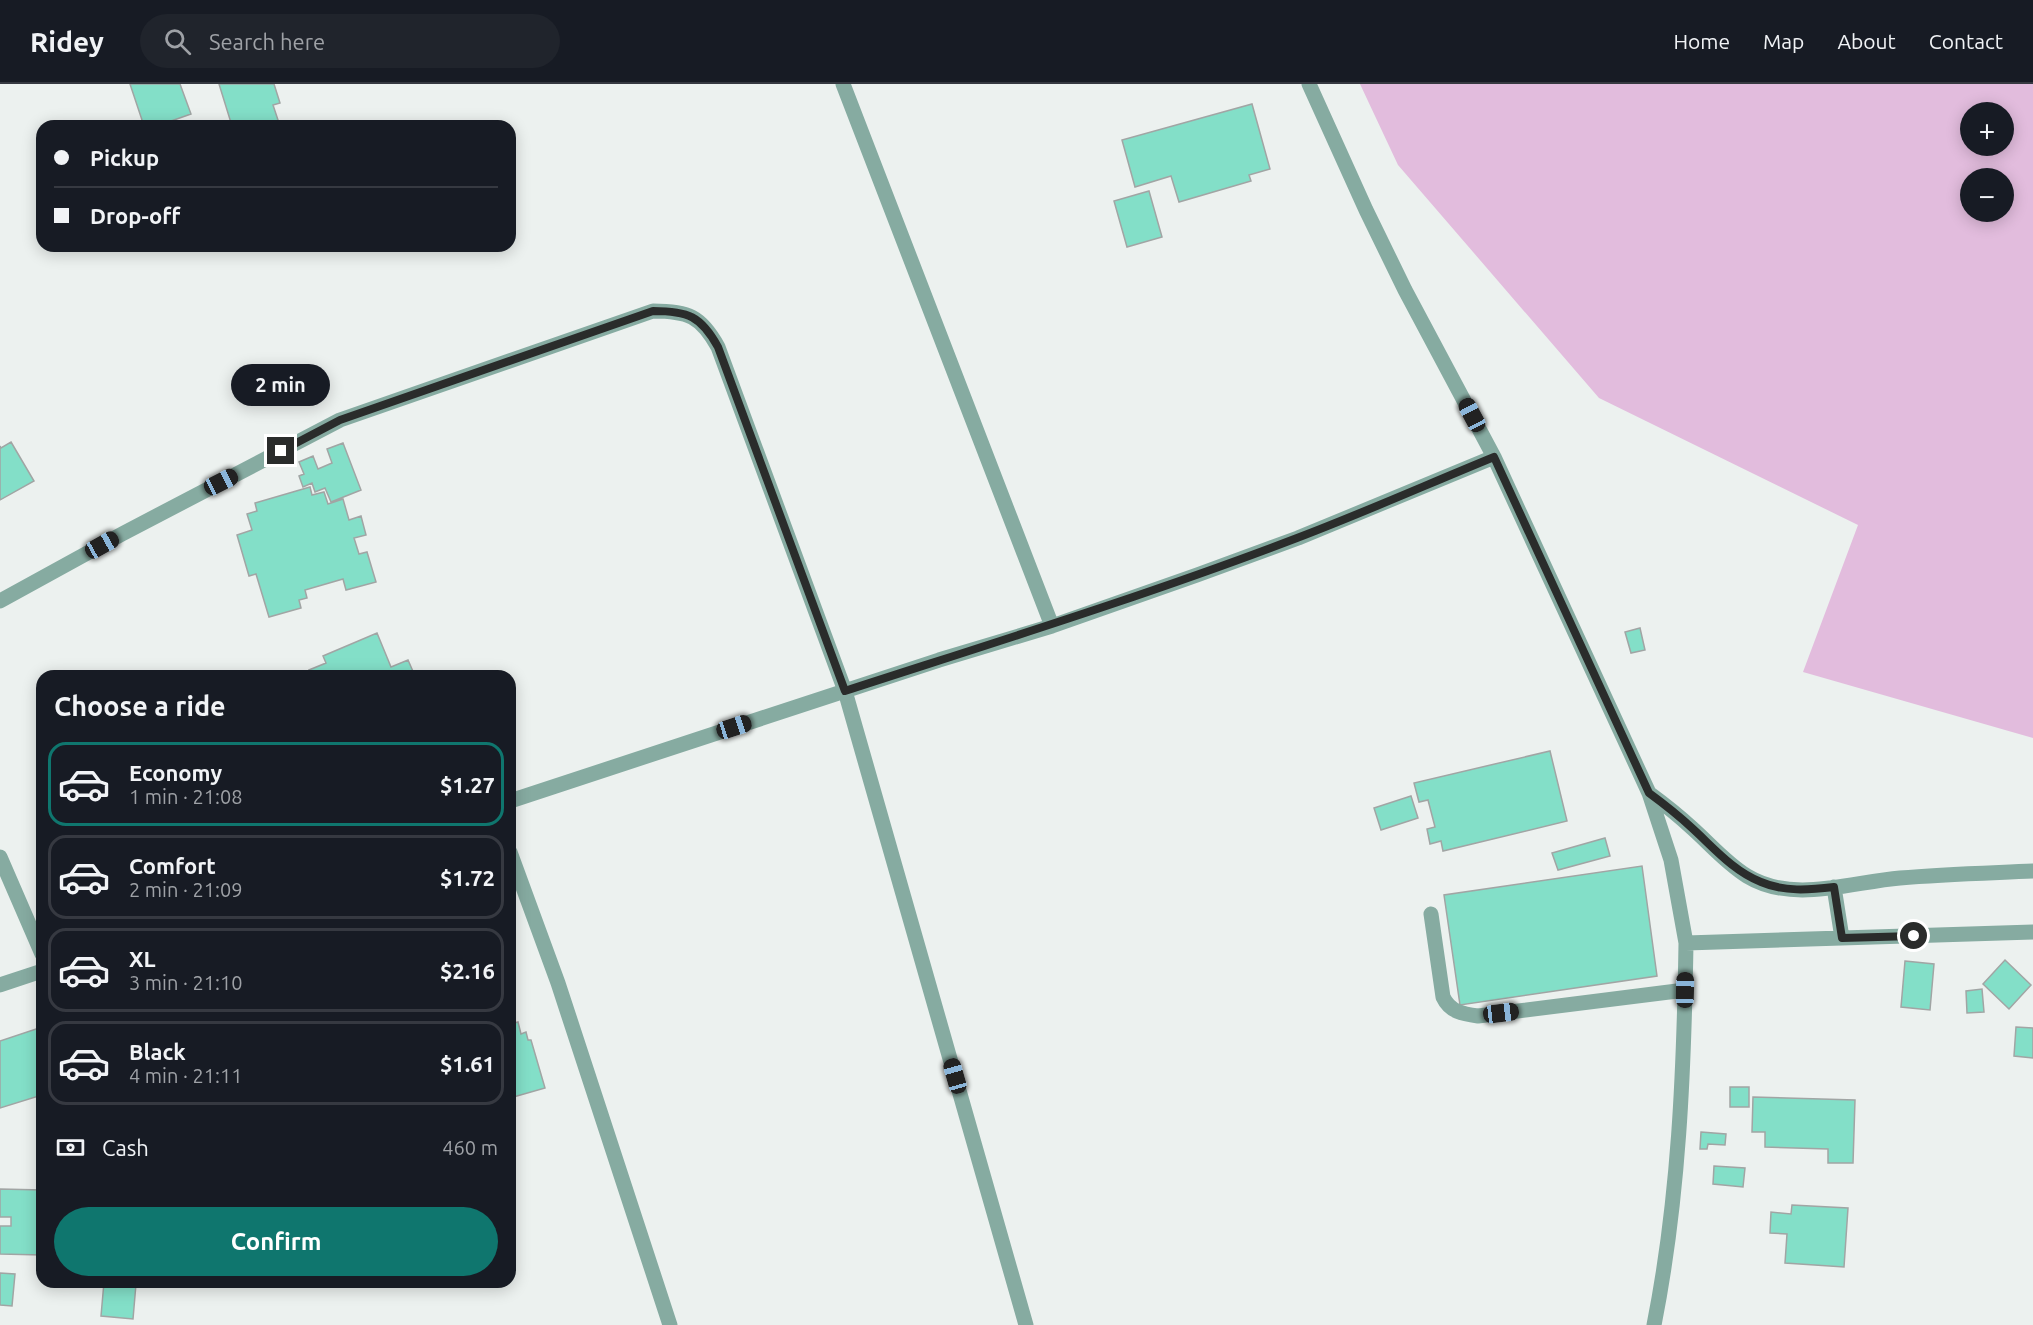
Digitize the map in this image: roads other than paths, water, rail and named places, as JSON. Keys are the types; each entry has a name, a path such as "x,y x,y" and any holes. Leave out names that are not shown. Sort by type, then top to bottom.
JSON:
{"street":[{"path":"843,84 1052,626"},
{"path":"1309,84 1405,290 1494,457 1649,793 1671,860 1686,944 1682,1085 1675,1183 1665,1266 1654,1325"},
{"path":"0,601 122,534 340,420 653,311 678,311 698,320 710,332 718,347 845,691 1026,1325"},
{"path":"516,799 1052,626 1298,538 1494,457"},
{"path":"1649,793 1748,876 1762,883 1790,889 1808,890 1897,878 2033,871"},
{"path":"0,857 36,940"},
{"path":"516,868 558,983 670,1325"},
{"path":"1834,887 1842,938"},
{"path":"1431,914 1443,997 1446,1004 1454,1011 1478,1016 1685,990"},
{"path":"1686,944 2033,932"},
{"path":"0,985 36,973"}]}
